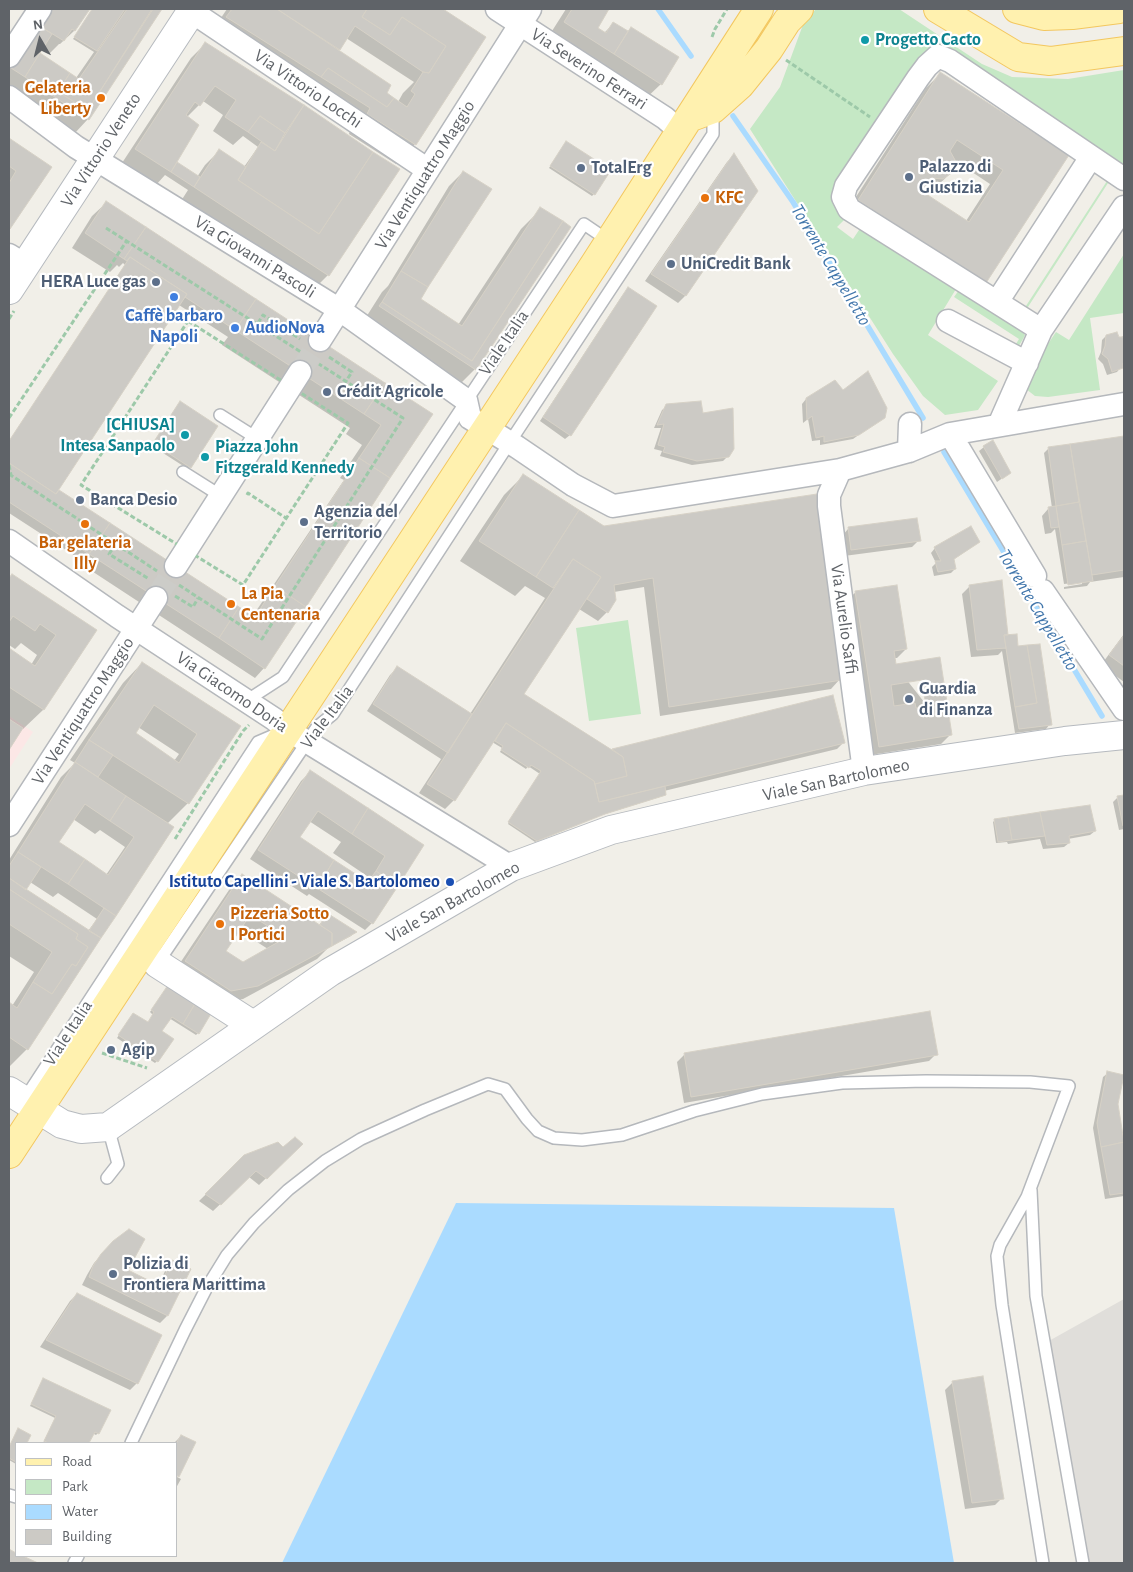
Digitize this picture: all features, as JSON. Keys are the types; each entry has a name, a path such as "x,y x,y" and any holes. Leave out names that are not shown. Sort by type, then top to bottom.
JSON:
{"main road":[{"name":"Viale Italia","path":"9,1154 24,1100 129,971 297,736 486,427 694,119 759,9"},
{"path":"694,119 740,85 769,49 787,21 799,9"},
{"path":"938,9 1018,57 1050,61 1124,51"},
{"path":"1016,9 1044,16 1072,15 1119,9"},
{"name":"Via Vittorio Veneto","path":"9,290 17,260 95,158 191,10"},
{"name":"Viale San Bartolomeo","path":"108,1127 330,972 511,867 611,830 864,771 1124,735"},
{"path":"158,964 253,1026"},
{"path":"24,1100 62,1124 82,1129 108,1127"}],"street":[{"path":"9,56 40,9"},
{"name":"Via Severino Ferrari","path":"497,9 525,16 665,118 694,119"},
{"name":"Via Vittorio Locchi","path":"191,10 428,170"},
{"name":"Via Ventiquattro Maggio","path":"320,340 525,16"},
{"path":"1041,330 849,209 843,196 846,186 927,66 938,56 950,61 1124,179"},
{"name":"Via Giovanni Pascoli","path":"9,97 76,147 340,310 466,400 470,418 486,427"},
{"path":"997,302 1091,157"},
{"path":"999,425 1041,330 1124,207"},
{"path":"948,321 1027,363"},
{"path":"173,567 258,439 295,379"},
{"path":"486,427 573,485 613,506 840,470 909,451 950,434 1124,404"},
{"path":"909,451 910,424"},
{"path":"950,434 1039,583 1124,709"},
{"name":"Via Aurelio Saffi","path":"840,470 829,495 829,506 864,771"},
{"name":"Via Giacomo Doria","path":"9,541 136,629 246,700 297,736 511,867"},
{"name":"Via Ventiquattro Maggio","path":"9,825 156,598"}],"lane":[{"name":"Viale Italia","path":"24,1100 258,742 297,736 317,727 333,714 713,134 694,119"},
{"name":"Viale Italia","path":"246,700 283,678 584,224 610,241"},
{"path":"220,415 258,439"},
{"path":"183,472 221,496"},
{"name":"Viale Italia","path":"158,964 297,736"},
{"path":"129,971 158,964"},
{"path":"131,1442 206,1289 227,1255 254,1223 288,1190 325,1161 361,1139 424,1110 488,1084 505,1088 527,1120 538,1130 554,1138 582,1140 622,1135 694,1111 762,1094 842,1083 926,1081 1030,1082 1069,1086 1027,1197 1000,1245 997,1256 1043,1563"},
{"path":"107,1178 118,1164 108,1127"},
{"path":"1031,1186 1036,1296 1083,1563"}],"path":[{"path":"769,49 885,127"},
{"path":"9,418 126,242"},
{"path":"258,323 263,314 279,325"},
{"path":"9,465 10,475 116,544 173,567 243,585 348,422 295,379 188,321 81,485 173,567 198,598 262,639"},
{"path":"337,362 352,372 346,381"},
{"path":"243,499 248,493 286,518"},
{"path":"116,544 109,554 125,564"},
{"path":"180,599 193,607 198,598"},
{"path":"96,1058 100,1053 147,1068"}],"shaded area":[{"path":"9,716 33,732 9,769"},
{"path":"1124,1299 1124,1563 1083,1563 1047,1342"}],"green space":[{"path":"816,9 899,9 982,64 1012,77 1068,79 1124,70 1124,165 953,53 840,183 846,218 837,227 853,239 861,227 956,289 928,335 998,381 978,410 945,415 923,396 893,354 750,129 780,87 804,22"},
{"path":"1099,172 1122,188 1123,191 1108,183 1026,310 1024,309 1107,181 1095,173"},
{"path":"1124,254 1124,313 1090,318 1100,390 1048,397 1035,396 1026,389 1029,372 1056,332 1069,340"},
{"path":"959,290 1022,331 1025,335 1014,354 1011,352 1019,339 954,297"},
{"path":"628,620 641,714 589,721 576,628"}],"water":[{"path":"456,1203 894,1208 954,1563 282,1563"}],"building":[{"path":"48,9 90,9 75,31 72,29 64,41 38,25"},
{"path":"92,9 125,9 97,51 74,37"},
{"path":"127,9 153,9 88,110 58,92 70,73 79,79"},
{"path":"152,9 162,9 89,120 25,77 40,53 70,73 58,92 88,110"},
{"path":"232,9 277,9 391,85 387,93 394,98 387,107 328,68 321,77 226,17"},
{"path":"277,9 367,9 362,17 390,35 402,17 446,46 429,73 423,72 355,26 340,50"},
{"path":"367,9 443,9 486,37 416,145 367,114 370,108 321,77 328,68 387,107 394,98 407,107 415,94 411,91 423,72 429,73 446,46 402,17 390,35 362,17"},
{"path":"572,9 609,9 598,28 606,33 613,22 628,31 614,54 564,22"},
{"path":"38,25 52,34 25,77 11,68"},
{"path":"631,27 679,57 662,85 614,54"},
{"path":"205,42 304,105 285,133 260,116 248,132 225,117 236,100 215,86 200,106 195,102 186,115 199,125 171,172 135,149"},
{"name":"Palazzo di Giustizia","path":"940,72 1069,155 986,283 858,200","holes":["957,140 1003,170 969,222 923,192 932,178 943,179 953,172 955,160 950,151"]},
{"path":"304,105 373,152 319,234 238,180 261,142 275,151"},
{"path":"260,116 285,133 275,151 248,132"},
{"path":"9,138 52,167 10,229 9,183 16,171 9,166"},
{"name":"TotalErg","path":"566,141 611,170 595,195 550,166"},
{"path":"219,149 246,167 238,180 319,234 373,152 400,169 329,276 194,187"},
{"path":"734,153 758,191 686,296 651,274"},
{"path":"177,162 200,177 194,187 171,172"},
{"path":"463,171 492,189 428,287 401,271"},
{"path":"106,201 146,227 124,259 85,233"},
{"path":"540,207 563,221 472,361 382,302 401,271 428,287 421,299 462,326"},
{"path":"563,221 571,227 476,370 379,306 382,302 472,361"},
{"path":"146,227 256,299 235,330 185,297 187,294 130,257 127,261 124,259"},
{"path":"130,257 187,294 56,494 9,463 9,441"},
{"path":"628,287 657,306 571,436 543,417"},
{"path":"256,299 385,383 364,414 235,330"},
{"path":"1117,332 1119,337 1124,337 1124,363 1123,368 1112,372 1108,359 1102,354 1106,335"},
{"path":"868,371 887,408 885,418 859,435 824,442 824,436 816,438 812,416 807,420 806,398 835,380 843,390"},
{"path":"385,383 433,414 390,478 359,458 381,425 364,414"},
{"name":"[CHIUSA] Intesa Sanpaolo","path":"180,401 218,426 191,468 153,443"},
{"path":"701,401 703,413 733,408 734,449 729,457 697,461 663,452 665,447 658,445 664,424 657,425 666,404"},
{"path":"1124,436 1124,570 1092,575 1070,444"},
{"path":"993,440 1011,473 1002,479 983,446"},
{"path":"1070,444 1079,502 1056,506 1048,447"},
{"path":"359,458 390,478 306,607 275,586"},
{"path":"9,463 56,494 59,490 110,523 89,554 9,502"},
{"path":"523,474 579,510 536,577 479,541"},
{"path":"817,494 842,680 669,707 653,578 614,585 616,600 608,613 587,599 601,577 573,559 553,588 536,577 579,510 604,526"},
{"path":"1079,502 1086,541 1062,545 1056,506"},
{"path":"1056,506 1059,527 1051,528 1048,507"},
{"path":"917,518 921,541 851,550 848,527"},
{"path":"110,523 239,607 219,638 89,554"},
{"path":"971,526 980,542 954,559 956,569 938,572 935,561 941,561 934,547"},
{"path":"1086,541 1093,581 1068,585 1062,545"},
{"path":"573,559 601,577 524,694 623,757 627,776 595,784 594,781 506,723 455,801 427,784"},
{"path":"12,574 97,630 44,710 9,687 9,648 35,666 56,635 40,624 35,631 13,616 9,622 9,578"},
{"path":"1002,580 1008,635 1004,635 1006,648 977,650 969,585"},
{"name":"Guardia di Finanza","path":"897,585 907,649 894,651 896,664 940,657 952,735 879,747 855,591"},
{"path":"275,586 306,607 265,669 219,638 239,607 255,617"},
{"path":"1017,634 1018,646 1027,645 1037,703 1015,707 1004,635"},
{"path":"1124,635 1124,666 1109,655"},
{"path":"1040,644 1052,725 1019,729 1015,707 1037,703 1027,645"},
{"path":"142,662 241,726 189,804 89,740","holes":["154,705 197,734 179,763 136,733"]},
{"path":"397,666 472,714 448,753 373,704"},
{"path":"922,680 926,707 916,708 915,703 894,706 891,685"},
{"path":"833,695 845,743 599,802 595,784 627,776 623,757 612,749"},
{"path":"9,719 23,728 9,750"},
{"path":"506,723 594,781 599,802 665,786 666,795 605,814 537,841 508,822 541,771 531,765 529,768 501,750 503,746 495,741"},
{"path":"89,740 113,755 98,777 75,762"},
{"path":"75,762 126,796 110,821 85,804 59,842 85,859 68,884 18,852"},
{"path":"310,770 368,808 352,834 318,811 300,837 334,860 317,888 258,850"},
{"path":"1124,795 1124,826 1123,826 1117,796"},
{"path":"126,796 174,827 116,916 68,884 85,859 108,875 134,837 110,821"},
{"path":"1090,805 1096,831 1069,836 1070,843 1047,845 1040,812"},
{"path":"368,808 424,845 398,886 376,871 385,856 352,834"},
{"path":"1040,812 1045,836 1012,840 1008,817"},
{"path":"1008,817 1012,840 998,842 994,819"},
{"path":"18,852 41,867 26,890 9,878 9,866"},
{"path":"334,860 368,882 376,871 398,886 373,924 317,888"},
{"path":"242,874 332,933 332,946 258,986 231,991 185,961","holes":["250,915 281,934 280,941 243,962 226,951"]},
{"path":"9,878 101,938 28,1050 9,1037 9,1002 17,1008 33,982 52,994 72,964 76,966 88,947 76,939 78,934 9,889"},
{"path":"9,889 78,934 76,939 88,947 76,966 72,964 52,994 33,982 52,952 9,924"},
{"path":"104,908 116,916 101,938 89,931"},
{"path":"327,913 357,932 332,946 332,933 320,925"},
{"path":"168,985 196,1002 183,1024 172,1017 162,1031 174,1039 158,1062 118,1035 133,1013 148,1022 154,1012 151,1010"},
{"path":"196,1002 212,1012 199,1034 183,1024"},
{"path":"930,1011 938,1055 691,1097 684,1053"},
{"path":"1107,1071 1124,1075 1118,1104 1124,1142 1101,1147 1097,1123"},
{"path":"295,1137 303,1144 267,1179 256,1171 221,1205 205,1194 244,1155 278,1142 283,1147"},
{"path":"1124,1142 1124,1193 1110,1195 1101,1147"},
{"name":"Polizia di Frontiera Marittima","path":"129,1229 145,1239 128,1270 160,1286 172,1260 191,1269 168,1316 89,1277 93,1266 101,1254 113,1241"},
{"path":"77,1293 162,1335 138,1384 46,1340"},
{"path":"983,1376 1004,1499 972,1503 952,1381"},
{"path":"43,1378 111,1410 99,1434 95,1432 90,1442 46,1442 44,1441 56,1416 31,1404"},
{"path":"18,1428 31,1435 28,1442 15,1442 15,1461 9,1458 9,1447"},
{"path":"181,1435 196,1442 179,1477 178,1476 177,1442"},
{"path":"9,1549 15,1552 15,1557 25,1557 38,1563 9,1563"}],"waterway":[{"name":"Torrente Cappelletto","path":"658,9 691,56"},
{"name":"Torrente Cappelletto","path":"733,116 793,202 923,418"},
{"name":"Torrente Cappelletto","path":"944,452 1102,716"}],"tunnel":[{"path":"300,372 320,340"},
{"path":"156,598 176,566"}],"place":[{"name":"Progetto Cacto","path":"865,40"},
{"name":"Gelateria Liberty","path":"101,98"},
{"name":"TotalErg","path":"581,168"},
{"name":"Palazzo di Giustizia","path":"909,177"},
{"name":"KFC","path":"705,198"},
{"name":"UniCredit Bank","path":"671,264"},
{"name":"HERA Luce gas","path":"156,282"},
{"name":"Caffè barbaro Napoli","path":"174,297"},
{"name":"AudioNova","path":"235,328"},
{"name":"Crédit Agricole","path":"327,392"},
{"name":"[CHIUSA] Intesa Sanpaolo","path":"185,435"},
{"name":"Piazza John Fitzgerald Kennedy","path":"205,457"},
{"name":"Banca Desio","path":"80,500"},
{"name":"Agenzia del Territorio","path":"304,522"},
{"name":"Bar gelateria Illy","path":"85,524"},
{"name":"La Pia Centenaria","path":"231,604"},
{"name":"Guardia di Finanza","path":"909,699"},
{"name":"Istituto Capellini - Viale S. Bartolomeo","path":"450,882"},
{"name":"Pizzeria Sotto I Portici","path":"220,924"},
{"name":"Agip","path":"111,1050"},
{"name":"Polizia di Frontiera Marittima","path":"113,1274"}]}
